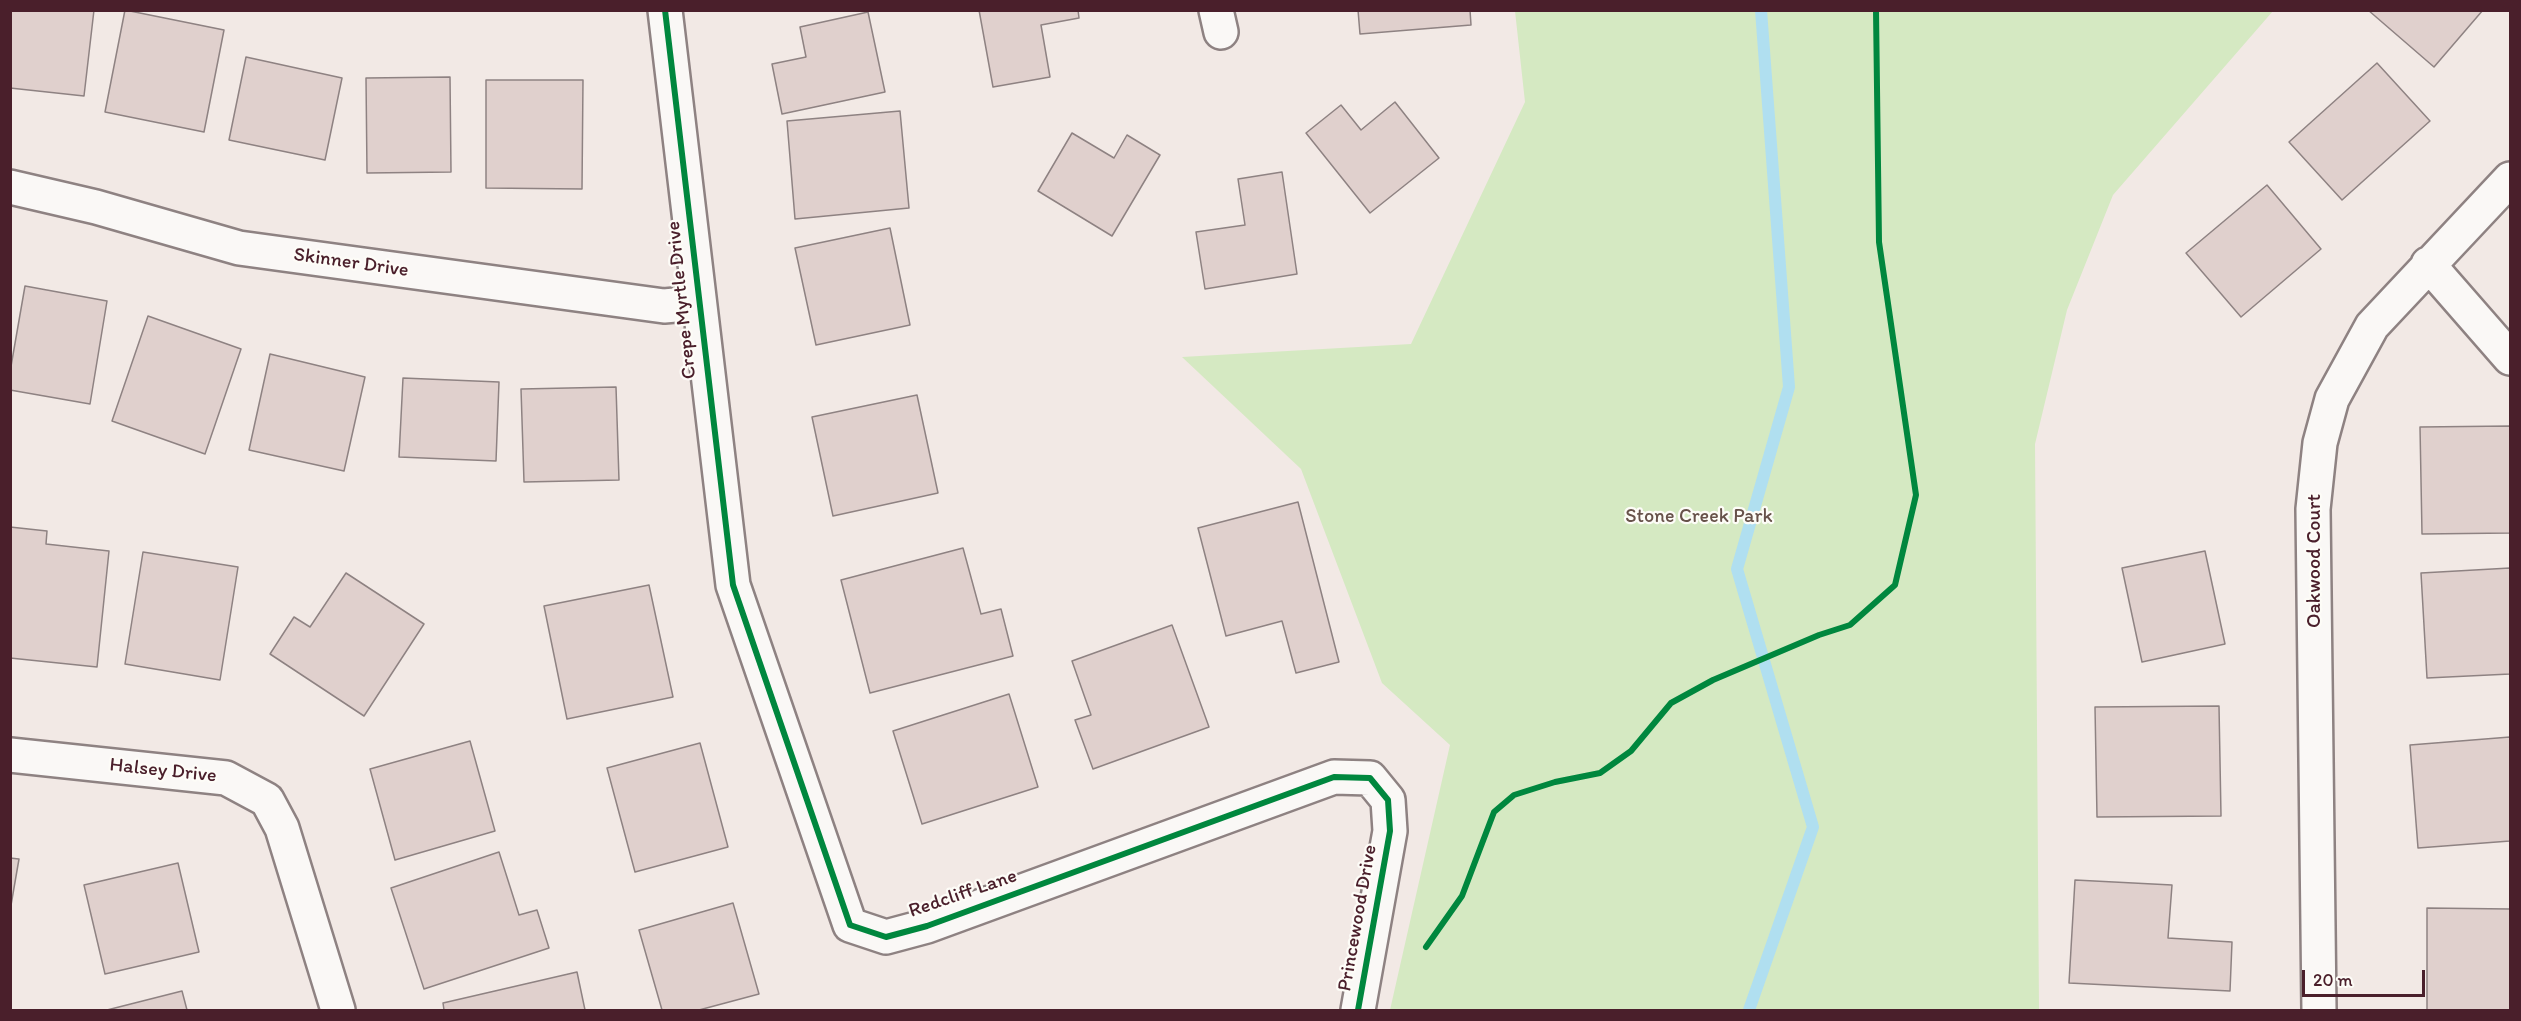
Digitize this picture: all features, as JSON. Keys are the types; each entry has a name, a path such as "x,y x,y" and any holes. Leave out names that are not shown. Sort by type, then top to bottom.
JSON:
{"street":[{"name":"Crepe Myrtle Drive","path":"665,10 733,585"},
{"name":"Oakwood Court","path":"2319,1011 2313,509 2320,443 2332,399 2372,326 2428,264 2511,179"},
{"name":"Skinner Drive","path":"10,187 96,207 239,248 664,306 698,303"},
{"path":"2428,264 2511,358"},
{"name":"Redcliff Lane","path":"733,585 850,926 886,937 927,926 1334,777 1370,778 1388,800 1390,831"},
{"name":"Halsey Drive","path":"10,755 226,778 267,800 282,828 338,1011"},
{"name":"Princewood Drive","path":"1358,1011 1390,831"}],"green space":[{"name":"Stone Creek Park","path":"1515,11 2273,11 2113,195 2067,310 2035,444 2039,1010 1390,1010 1450,745 1382,683 1301,469 1182,357 1411,344 1525,102"}],"building":[{"path":"10,10 94,10 84,96 10,88"},
{"path":"125,10 224,30 204,132 105,112"},
{"path":"979,10 1078,10 1079,18 1041,25 1050,77 993,87"},
{"path":"1358,10 1470,10 1471,25 1360,34"},
{"path":"2368,10 2483,10 2434,67"},
{"path":"868,12 885,92 782,114 772,64 806,57 800,27"},
{"path":"246,57 342,78 325,160 229,140"},
{"path":"2377,63 2430,121 2342,200 2289,142"},
{"path":"450,77 451,172 367,173 366,78"},
{"path":"486,80 583,80 582,189 486,188"},
{"path":"1395,102 1439,158 1370,213 1306,133 1341,105 1361,130"},
{"path":"900,111 909,208 795,219 787,121"},
{"path":"1072,133 1114,158 1127,135 1160,155 1112,236 1038,191"},
{"path":"1282,172 1297,274 1205,289 1196,232 1245,225 1238,179"},
{"path":"2267,185 2321,249 2241,317 2186,253"},
{"path":"890,228 910,325 816,345 795,248"},
{"path":"25,286 107,301 90,404 10,390 10,372"},
{"path":"148,316 241,349 205,454 112,421"},
{"path":"270,354 365,377 344,471 249,450"},
{"path":"403,378 499,382 496,461 399,457"},
{"path":"616,387 619,480 524,482 521,389"},
{"path":"917,395 938,493 833,516 812,417"},
{"path":"2510,426 2510,533 2422,534 2420,427"},
{"path":"1298,502 1339,662 1296,673 1282,621 1226,636 1198,528"},
{"path":"10,527 47,531 46,544 109,551 97,667 10,658"},
{"path":"963,548 981,614 1001,609 1013,656 870,693 841,580"},
{"path":"2205,551 2225,644 2142,662 2122,568"},
{"path":"143,552 238,567 220,680 125,664"},
{"path":"2510,568 2510,674 2427,678 2421,573"},
{"path":"346,573 424,624 364,716 270,654 294,617 310,627"},
{"path":"649,585 673,697 567,719 544,606"},
{"path":"1172,625 1209,727 1093,769 1075,720 1091,715 1072,661"},
{"path":"1009,694 1038,787 922,824 893,731"},
{"path":"2219,706 2221,816 2097,817 2095,707"},
{"path":"2510,737 2510,841 2418,848 2410,745"},
{"path":"470,741 495,831 395,860 370,769"},
{"path":"700,743 728,847 635,872 607,768"},
{"path":"499,852 519,915 537,910 549,948 424,989 391,888"},
{"path":"10,858 19,859 10,911"},
{"path":"178,863 199,952 105,974 84,885"},
{"path":"2075,880 2172,885 2168,938 2232,942 2230,991 2069,983"},
{"path":"733,903 759,994 699,1010 662,1010 639,930"},
{"path":"2427,908 2510,909 2510,1010 2427,1010"},
{"path":"577,972 585,1010 444,1010 443,1003"},
{"path":"182,991 187,1010 107,1010"}],"waterway":[{"path":"1749,1010 1813,827 1737,569 1789,387 1761,10"}],"cycle path":[{"path":"665,10 733,585 850,925 886,937 927,926 1334,777 1370,778 1388,800 1390,831 1358,1010"},
{"path":"1426,947 1462,896 1494,812 1514,795 1555,782 1600,773 1631,751 1671,703 1713,680 1819,635 1850,625 1895,585 1916,495 1879,242 1876,10"}]}
